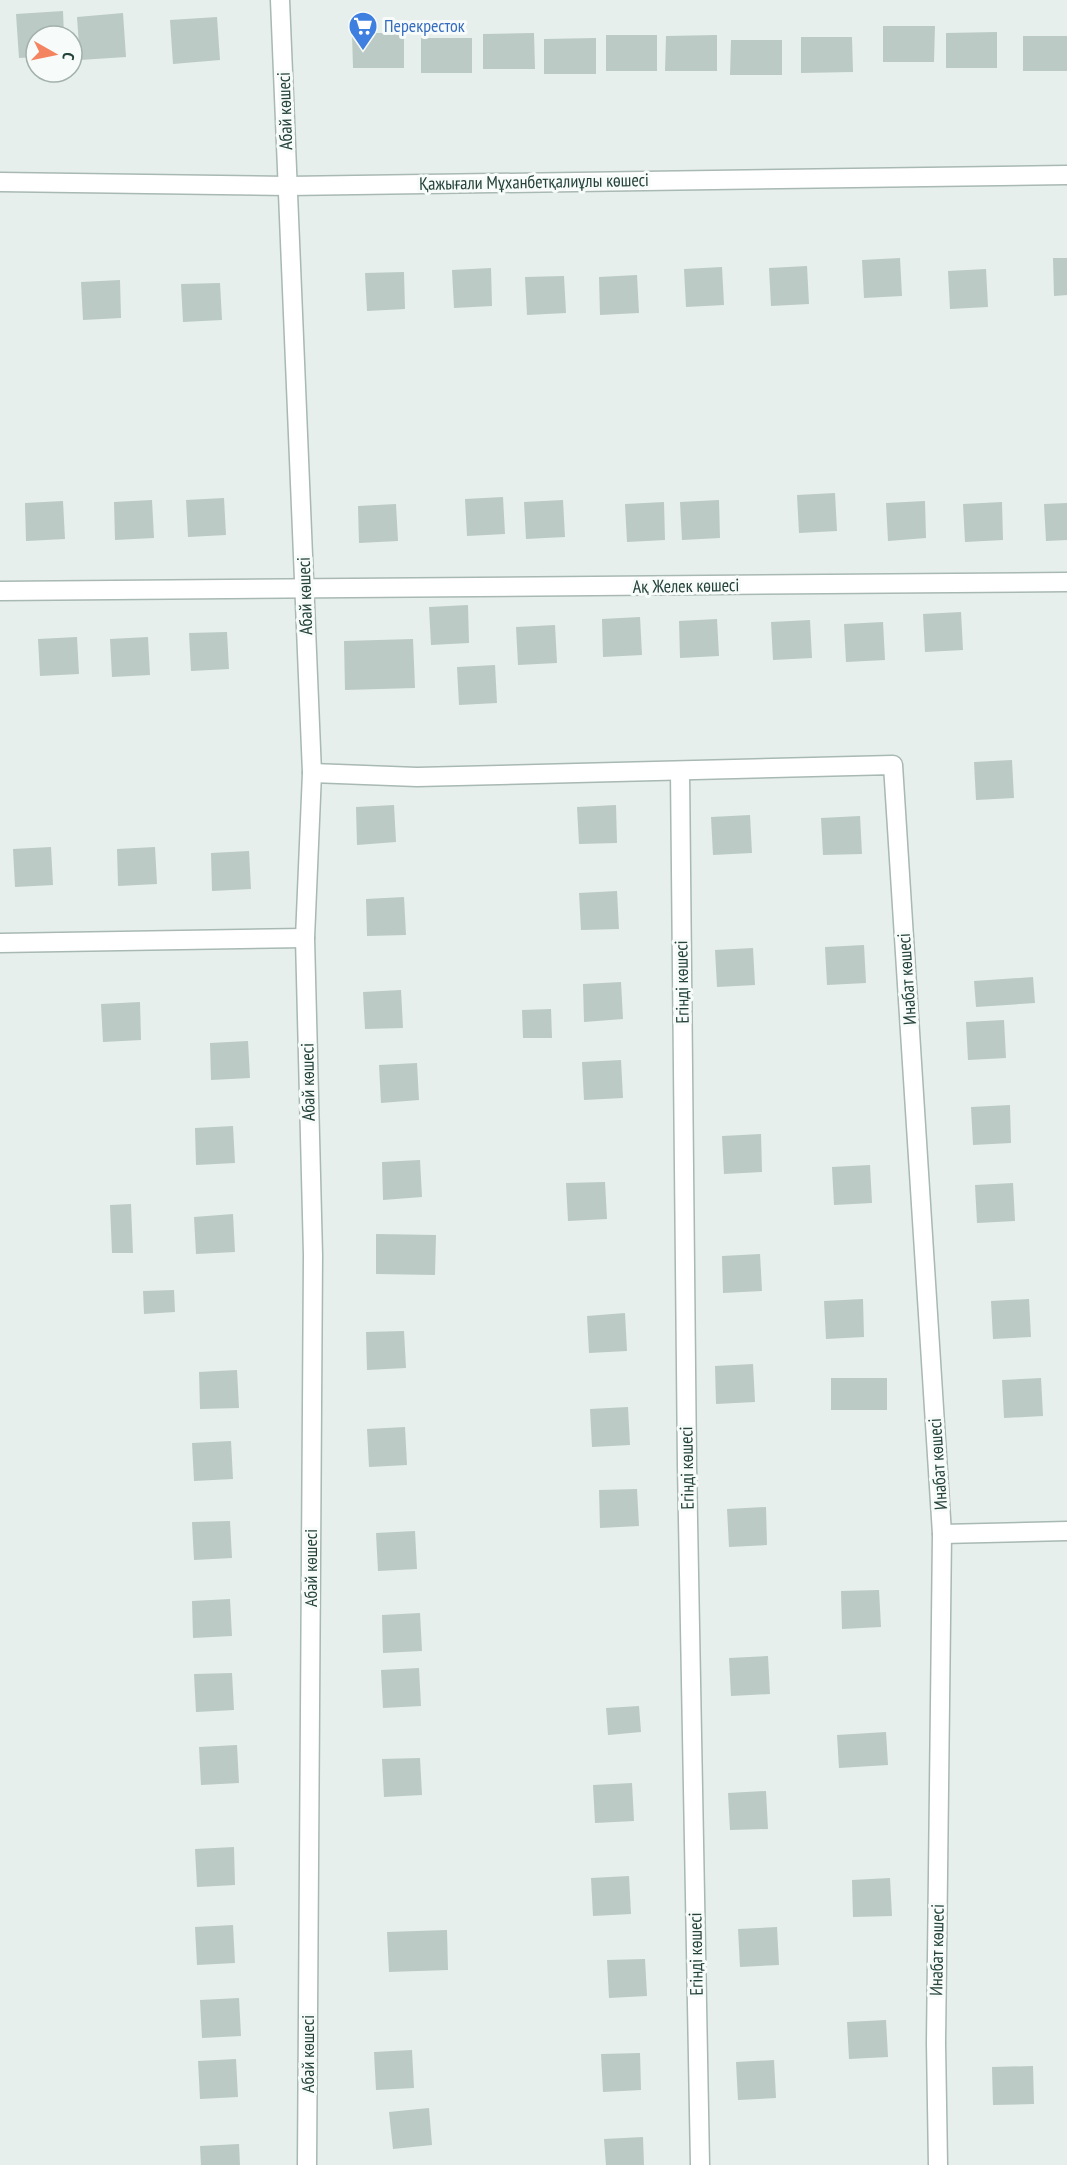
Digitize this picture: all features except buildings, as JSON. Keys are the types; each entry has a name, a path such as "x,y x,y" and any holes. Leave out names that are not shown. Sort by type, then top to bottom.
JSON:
{"street":[{"name":"Абай көшесі","path":"280,0 312,773 305,938 313,1255 307,2165"},
{"name":"Қажығали Мұханбетқалиұлы көшесі","path":"0,182 288,186 1067,175"},
{"name":"Ақ Желек көшесі","path":"0,591 1067,582"},
{"name":"Инабат көшесі","path":"680,771 893,765 942,1534 936,2032 938,2165"},
{"path":"312,773 417,777 680,771"},
{"name":"Егінді көшесі","path":"680,771 687,1466 700,2165"},
{"path":"0,944 305,938"},
{"path":"942,1534 1067,1530"}],"place":[{"name":"Перекресток","path":"363,52"}]}
